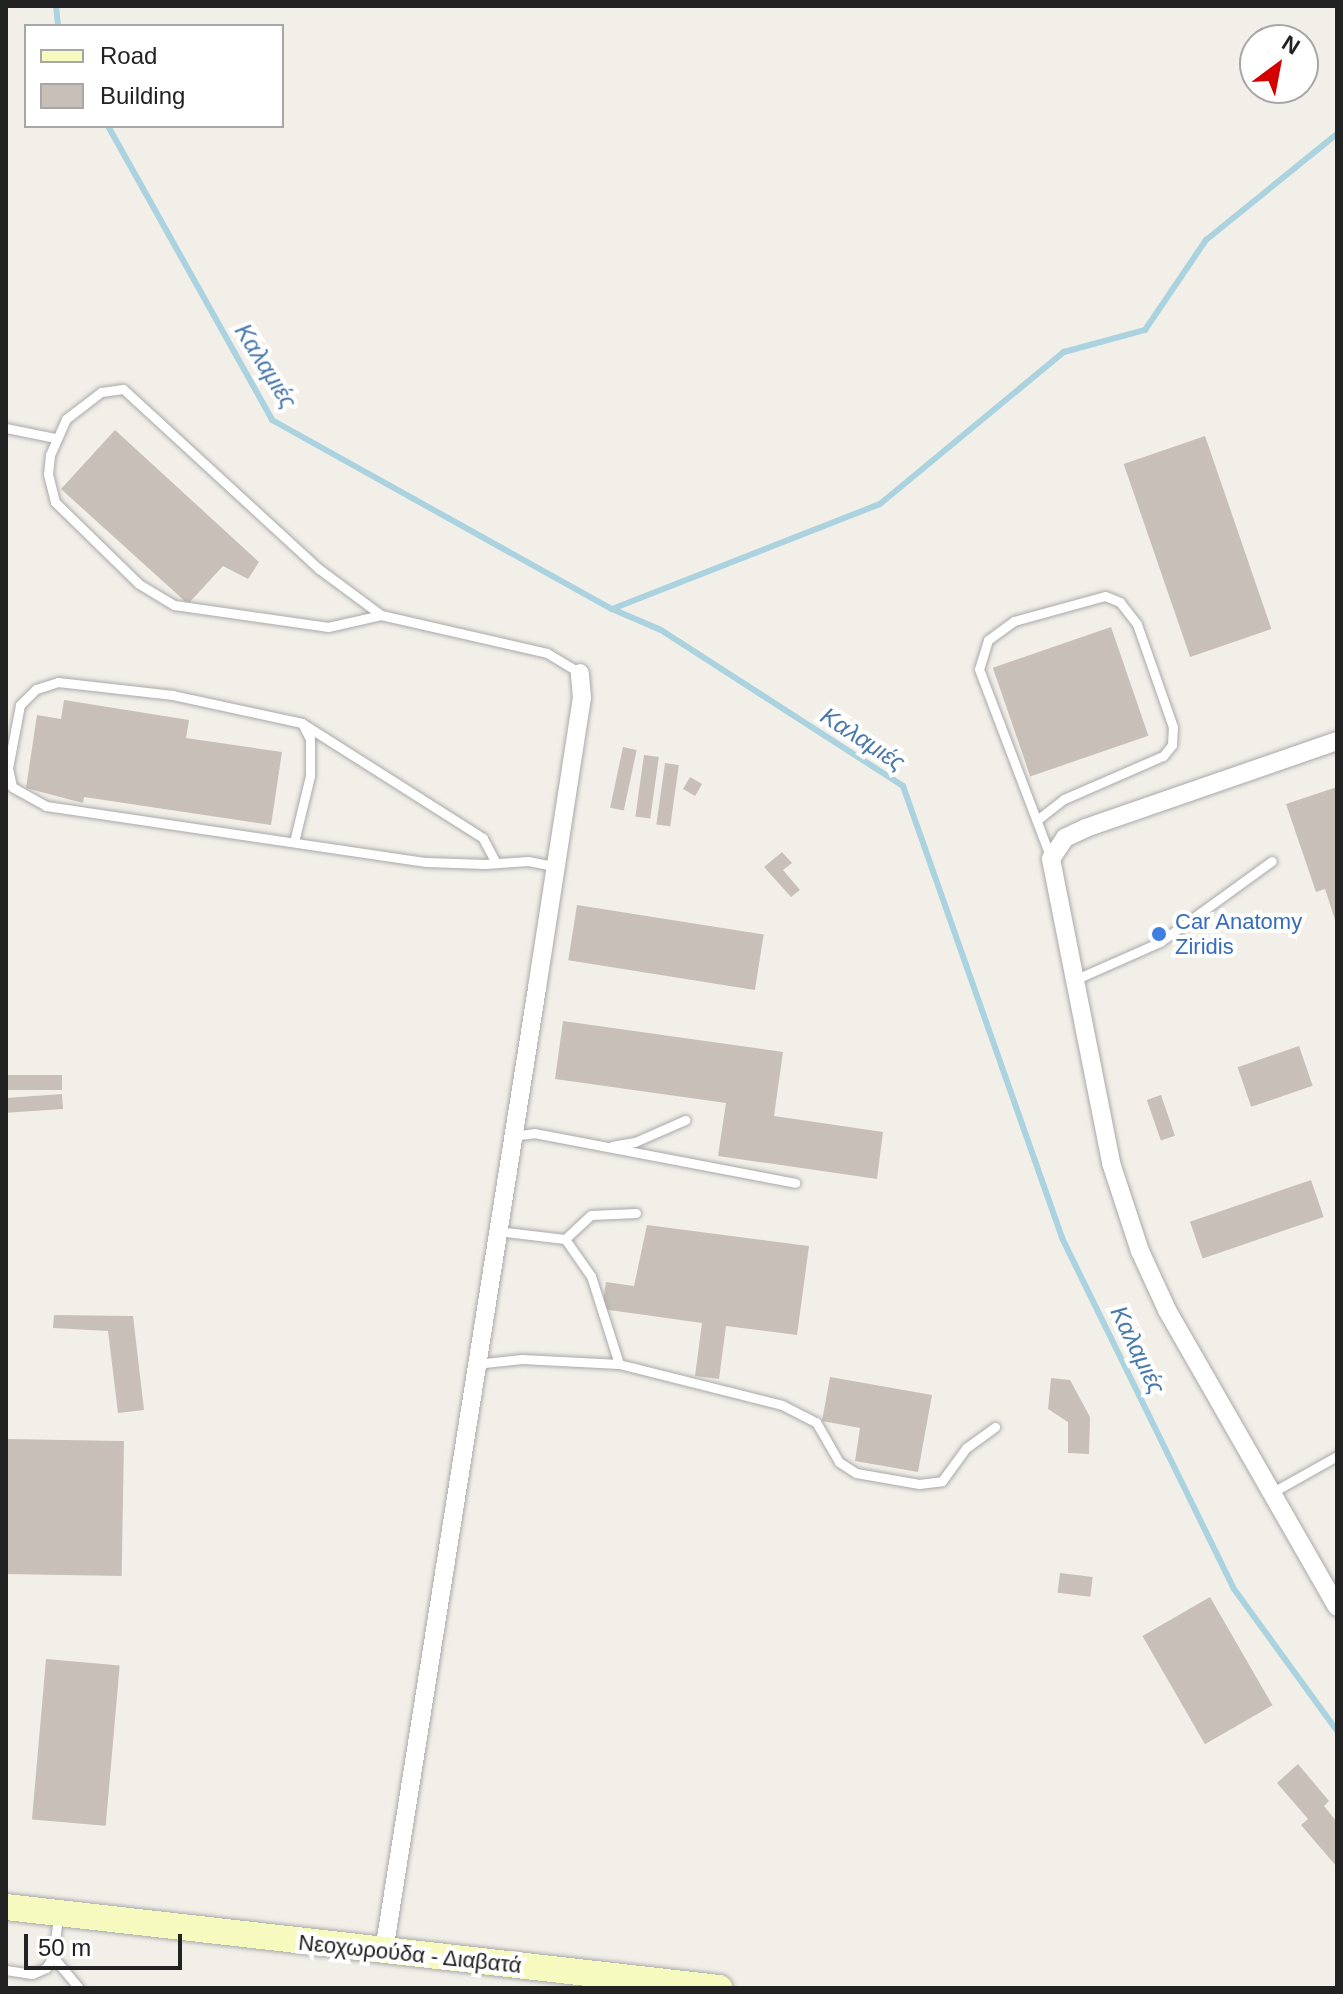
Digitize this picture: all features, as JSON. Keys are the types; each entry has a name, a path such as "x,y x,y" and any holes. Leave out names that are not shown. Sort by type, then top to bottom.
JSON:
{"street":[{"path":"384,1951 553,866 582,698 580,673"},
{"path":"1337,741 1086,828 1065,838 1051,859 1111,1163 1140,1251 1167,1310 1337,1607"},
{"name":"Νεοχωρούδα - Διαβατά","path":"6,1907 719,1988"}],"lane":[{"path":"381,615 328,627 174,605 139,584 55,502 48,474 55,438 84,404 101,392 123,389 319,569 381,615 547,653 580,673"},
{"path":"6,428 55,438"},
{"path":"1037,820 1064,799 1163,756 1172,745 1173,727 1137,624 1120,602 1105,596 1014,621 988,640 979,669 1051,859"},
{"path":"495,861 483,838 302,723 173,695 58,682 36,689 20,705 8,768 12,787 46,806 426,862 495,861 553,866"},
{"path":"294,842 310,776 310,739 302,723"},
{"path":"1074,980 1160,942 1272,861"},
{"path":"605,1147 635,1142 685,1120"},
{"path":"511,1136 534,1133 795,1183"},
{"path":"565,1239 591,1215 636,1213"},
{"path":"497,1231 565,1239 591,1276 619,1364"},
{"path":"475,1364 522,1359 619,1364 805,1412 839,1462 856,1473 919,1484 942,1481 966,1448 995,1427"},
{"path":"1271,1493 1337,1456"},
{"path":"6,1970 32,1974 46,1968 53,1957 58,1914"},
{"path":"53,1957 79,1988"}],"building":[{"path":"115,430 259,562 248,579 223,566 188,604 61,489"},
{"path":"1205,436 1271,629 1190,657 1124,464"},
{"path":"1111,627 1148,736 1030,776 993,668"},
{"path":"64,700 189,720 186,738 282,752 271,825 84,797 83,803 26,788 37,715 61,719"},
{"path":"623,747 637,750 624,811 610,808"},
{"path":"644,755 659,757 650,818 635,816"},
{"path":"665,763 679,765 670,826 656,824"},
{"path":"690,777 702,784 695,796 683,789"},
{"path":"1337,787 1336,923 1325,889 1316,892 1286,804"},
{"path":"782,852 792,863 783,870 800,890 791,897 764,867"},
{"path":"577,905 764,935 755,990 568,960"},
{"path":"563,1021 783,1052 774,1116 883,1132 877,1179 718,1156 726,1103 555,1079"},
{"path":"1299,1046 1313,1086 1251,1107 1238,1067"},
{"path":"6,1075 62,1075 62,1090 6,1090"},
{"path":"62,1094 63,1109 7,1113 6,1098"},
{"path":"1161,1095 1175,1136 1161,1141 1147,1100"},
{"path":"1311,1180 1324,1217 1203,1259 1190,1222"},
{"path":"647,1225 809,1246 797,1335 726,1326 719,1379 695,1376 702,1323 602,1309 606,1282 634,1286"},
{"path":"54,1315 133,1316 144,1410 118,1413 108,1331 53,1328"},
{"path":"830,1377 932,1395 918,1472 855,1461 860,1428 822,1421"},
{"path":"1051,1378 1070,1380 1090,1417 1089,1454 1068,1453 1068,1422 1048,1409"},
{"path":"6,1439 124,1441 122,1576 6,1574"},
{"path":"1060,1573 1093,1577 1090,1597 1058,1593"},
{"path":"1210,1597 1272,1705 1205,1744 1142,1636"},
{"path":"46,1659 120,1665 106,1826 32,1819"},
{"path":"1298,1764 1329,1801 1324,1806 1337,1822 1337,1867 1301,1825 1308,1819 1277,1783"}],"waterway":[{"name":"Καλαμιές","path":"56,6 58,24"},
{"name":"Καλαμιές","path":"109,128 272,420 612,609 661,630 903,786 1062,1238 1234,1589 1337,1731"},
{"path":"612,609 880,504 1064,352 1145,330 1206,240 1337,134"}],"place":[{"name":"Car Anatomy Ziridis","path":"1159,934"}]}
